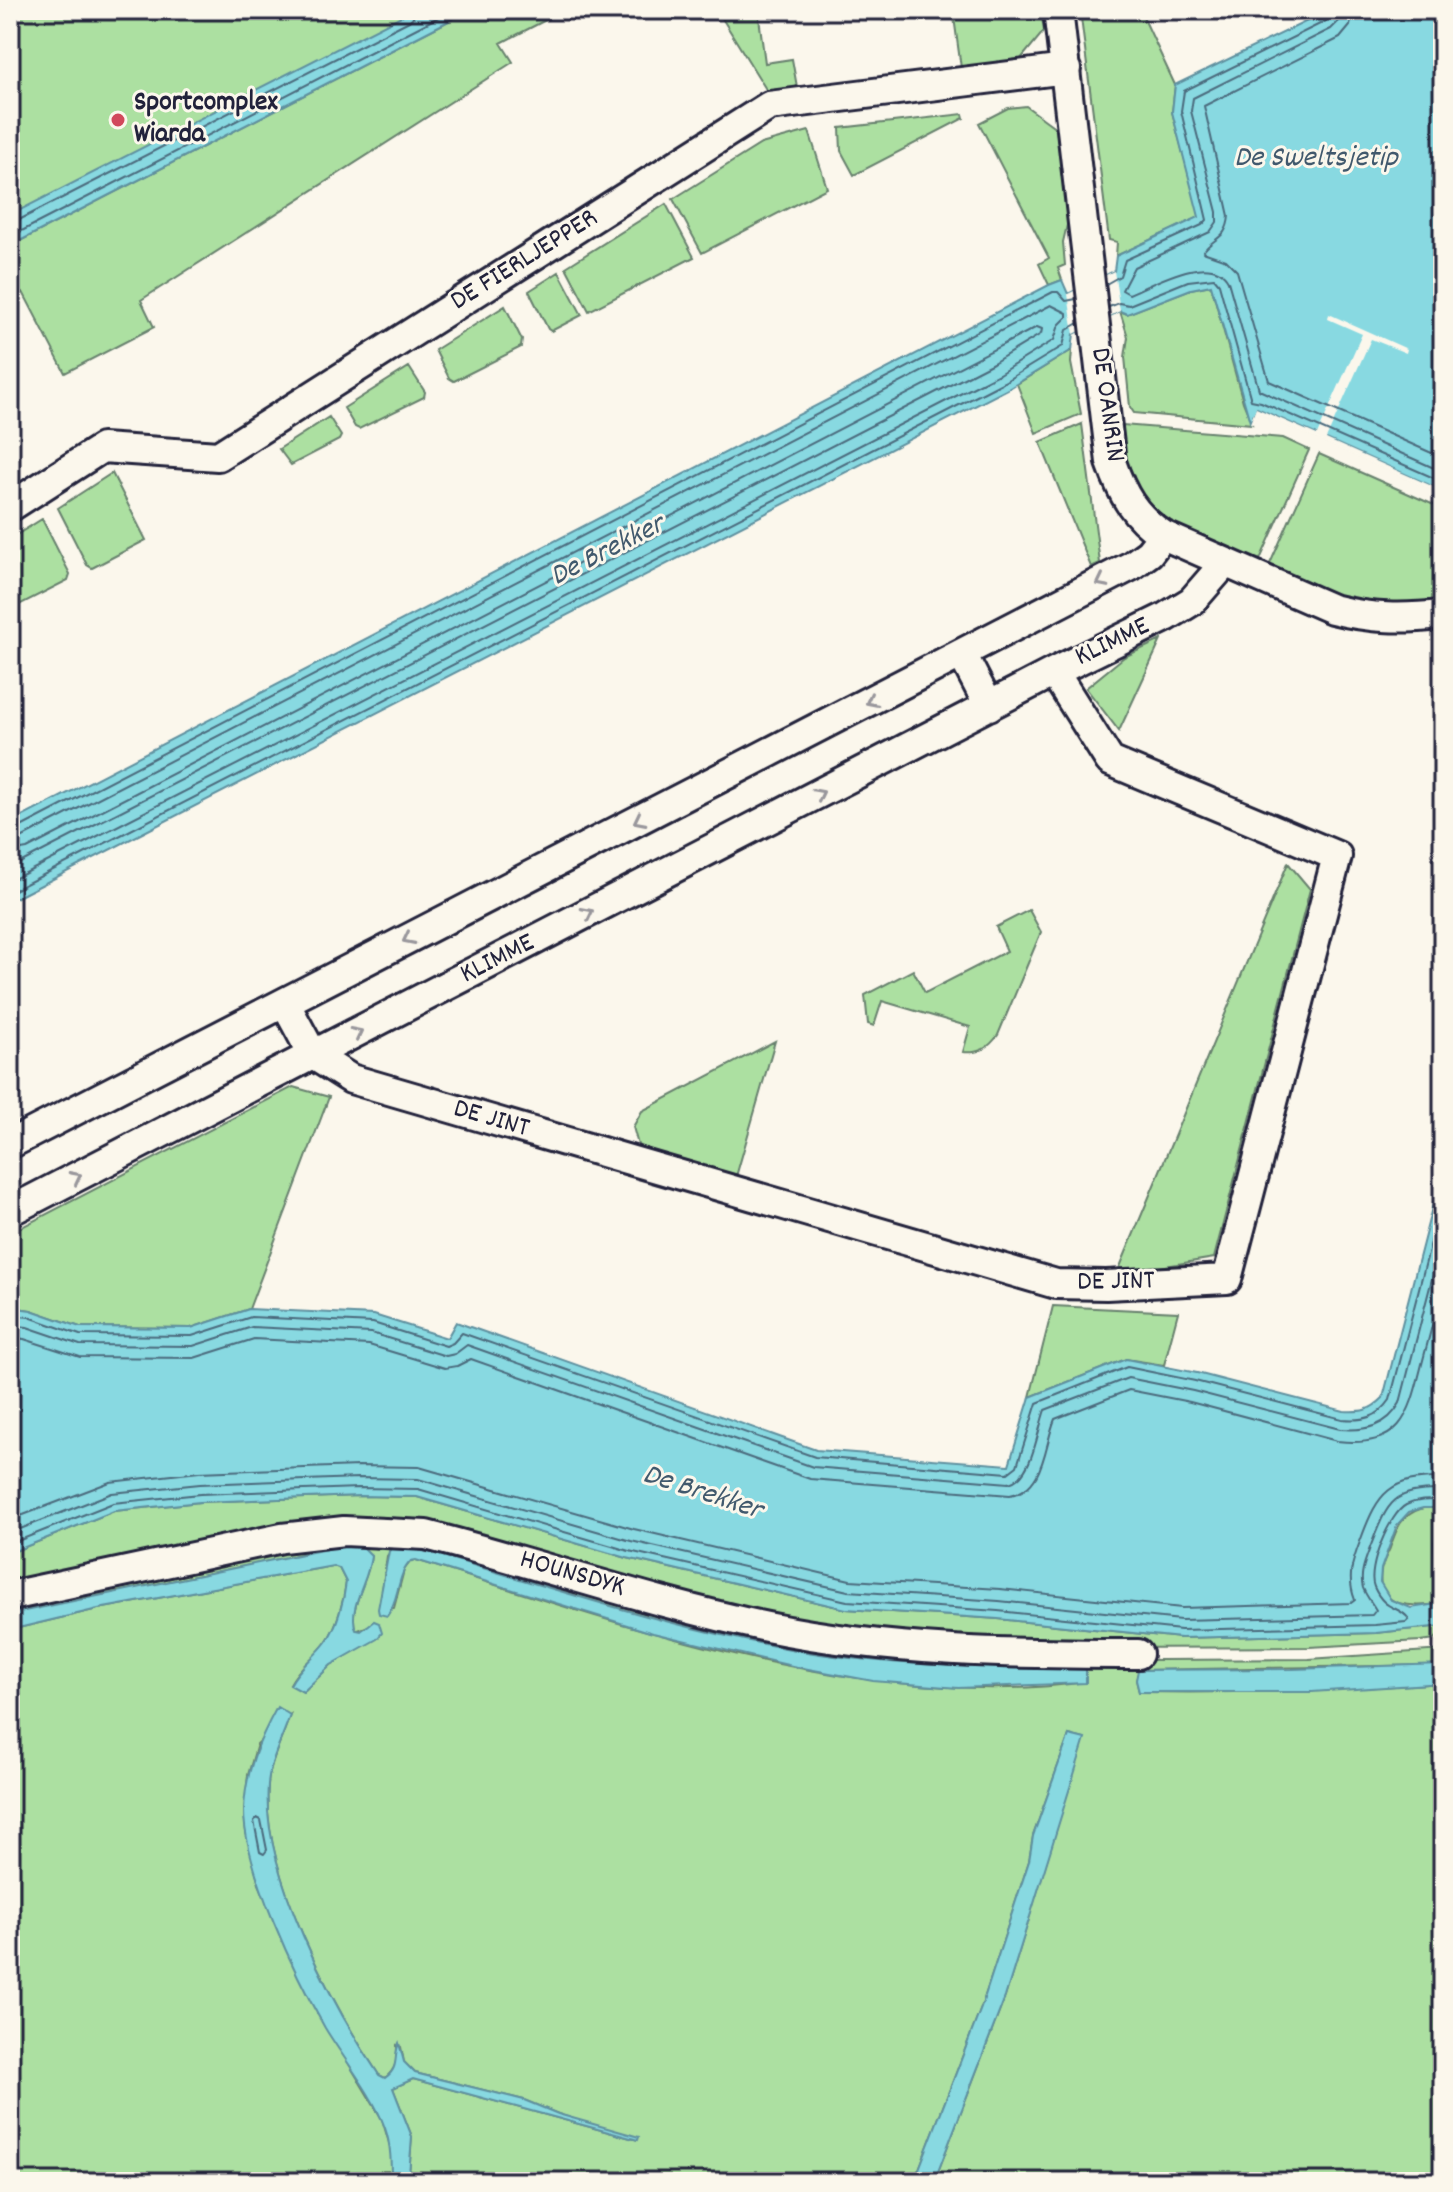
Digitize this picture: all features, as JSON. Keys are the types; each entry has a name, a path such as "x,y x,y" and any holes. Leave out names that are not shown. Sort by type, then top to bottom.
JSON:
{"street":[{"name":"DE OANRIN","path":"1058,10 1111,462 1132,509 1144,523 1163,535 1332,609 1393,619 1443,615"},
{"name":"DE FIERLJEPPER","path":"10,507 102,448 218,456 769,106 1066,69"},
{"path":"10,1144 1131,566 1149,553 1163,535"},
{"name":"KLIMME","path":"10,1200 16,1208 1166,617 1192,601 1224,564"},
{"path":"962,654 989,706"},
{"name":"DE JINT","path":"285,1003 313,1055 351,1079 1056,1284 1106,1285 1227,1279 1337,856 1110,761 1054,672"},
{"name":"HOUNSDYK","path":"10,1596 282,1538 344,1531 384,1531 426,1535 736,1619 843,1640 937,1649 1138,1654"}],"green space":[{"name":"Sportcomplex Wiarda","path":"10,10 440,10 10,230"},
{"path":"470,10 565,10 501,43 513,62 141,300 154,327 65,373 23,292 10,298 10,246"},
{"path":"717,10 758,10 765,63 792,59 797,87 767,91"},
{"path":"953,10 1041,10 1044,31 1020,60 961,68"},
{"path":"1080,10 1140,10 1175,85 1172,112 1200,217 1116,256 1117,242 1109,240"},
{"path":"1026,106 1056,128 1068,221 1063,242 1065,265 1058,268 1062,280 1049,285 1039,264 1049,258 979,123 1008,108"},
{"path":"963,114 964,118 854,175 841,151 840,128"},
{"path":"809,131 827,188 702,253 673,199 761,144"},
{"path":"666,204 694,257 589,311 566,267"},
{"path":"559,272 582,315 551,331 529,291"},
{"path":"1211,285 1243,402 1252,424 1134,413 1130,407 1125,357 1128,337 1120,311 1127,314 1191,289"},
{"path":"505,306 522,340 521,347 454,381 449,378 435,350"},
{"path":"1072,350 1071,363 1081,414 1036,433 1017,384"},
{"path":"409,367 425,392 424,397 359,429 355,427 344,408"},
{"path":"329,417 341,436 339,440 291,465 279,449"},
{"path":"1082,424 1100,563 1091,567 1040,442"},
{"path":"1122,425 1283,438 1309,450 1259,562 1187,531 1154,509 1141,496 1132,480"},
{"path":"1319,454 1443,509 1443,601 1362,602 1326,591 1269,566"},
{"path":"112,473 146,540 92,568 87,565 58,508"},
{"path":"42,519 70,574 68,580 17,606 11,604 10,539"},
{"path":"1161,640 1119,731 1086,688 1124,657"},
{"path":"1288,863 1310,889 1214,1258 1117,1274"},
{"path":"1029,910 1041,932 998,1035 987,1047 963,1052 970,1027 882,1001 874,1026 868,1024 865,995 913,970 925,993 1007,951 996,927"},
{"path":"775,1041 735,1180 644,1151 638,1145 633,1127 642,1111"},
{"path":"293,1087 329,1097 249,1309 191,1328 80,1327 31,1310 10,1307 10,1233"},
{"path":"1053,1306 1178,1312 1164,1365 1126,1359 1030,1397"},
{"path":"417,1497 627,1558 846,1609 998,1619 1181,1638 1376,1633 1442,1626 1443,1629 1435,1639 1421,1641 1309,1647 1096,1648 847,1634 427,1529 10,1590 10,1553 114,1511 200,1502"},
{"path":"1423,1508 1441,1508 1434,1542 1439,1604 1409,1605 1390,1599 1384,1593 1381,1571 1401,1523"},
{"path":"362,1536 941,1656 1309,1659 1443,1650 1443,1664 1437,1665 1139,1670 1136,1680 1139,1692 1291,1691 1443,1683 1443,2182 934,2182 1005,1997 1084,1739 1069,1735 1033,1836 1029,1861 981,2008 914,2182 413,2182 409,2174 412,2137 393,2088 413,2079 638,2140 524,2100 415,2073 404,2062 401,2047 397,2045 392,2071 385,2078 379,2075 321,1975 303,1936 276,1857 269,1820 268,1786 290,1715 257,1744 248,1775 244,1811 246,1832 259,1884 308,1996 382,2119 391,2150 391,2182 10,2182 10,1630 98,1609 333,1566 339,1568 346,1582 342,1605 326,1642 290,1684 303,1692 331,1665 352,1652 368,1626 356,1631 354,1612 371,1555 351,1544 10,1614 10,1602","holes":["393,1548 493,1570 657,1620 773,1646 891,1663 1086,1669 1086,1682 1002,1688 918,1685 832,1674 747,1657 662,1635 416,1560 411,1561 404,1570 394,1608 379,1611 387,1556"]}],"water":[{"path":"413,10 470,10 10,246 10,215"},
{"path":"1330,10 1443,10 1443,491 1257,408 1250,422 1211,285 1191,289 1127,314 1120,311 1074,334 1072,350 1008,389 10,901 10,823 1049,285 1062,280 1068,294 1114,271 1116,256 1199,217 1172,112 1175,85"},
{"name":"De Brekker","path":"1443,1165 1443,1508 1409,1512 1397,1525 1381,1569 1380,1582 1391,1600 1411,1608 1443,1603 1443,1626 1376,1633 1181,1638 998,1619 846,1609 627,1558 417,1497 200,1502 114,1511 10,1553 10,1307 31,1310 80,1327 191,1328 249,1309 374,1315 447,1338 456,1322 816,1450 1009,1465 1030,1397 1126,1359 1197,1373 1344,1411 1360,1411 1374,1406 1383,1398"},
{"path":"351,1544 361,1545 371,1555 354,1612 356,1630 361,1631 374,1621 379,1623 382,1633 377,1639 331,1665 303,1692 290,1685 326,1642 342,1605 346,1582 339,1568 333,1566 98,1609 10,1630 10,1614"},
{"path":"405,1547 666,1621 760,1643 876,1661 1086,1669 1086,1683 958,1688 873,1681 792,1666 653,1633 416,1560 406,1567 387,1616 379,1614 389,1551"},
{"path":"1443,1664 1443,1683 1312,1692 1139,1692 1136,1680 1138,1670"},
{"path":"277,1707 290,1715 268,1785 269,1819 276,1857 303,1936 321,1975 379,2075 385,2078 393,2070 399,2043 404,2062 415,2073 524,2100 558,2114 639,2137 638,2140 413,2079 393,2088 412,2137 409,2174 413,2182 391,2182 388,2141 380,2116 325,2028 300,1981 262,1891 246,1835 244,1811 250,1770"},
{"path":"1069,1735 1085,1739 1005,1997 934,2182 914,2182 981,2008 1029,1861 1033,1836"}],"pier":[{"path":"1114,271 1120,311 1074,334 1068,294"},
{"path":"1329,314 1407,349 1406,353 1371,339 1326,439 1443,491 1443,495 1258,413 1253,424 1250,423 1256,408 1317,435 1362,334 1328,319"}],"place":[{"name":"Sportcomplex Wiarda","path":"118,120"}],"water label":[{"name":"De Sweltsjetip","path":"1316,159"}]}
